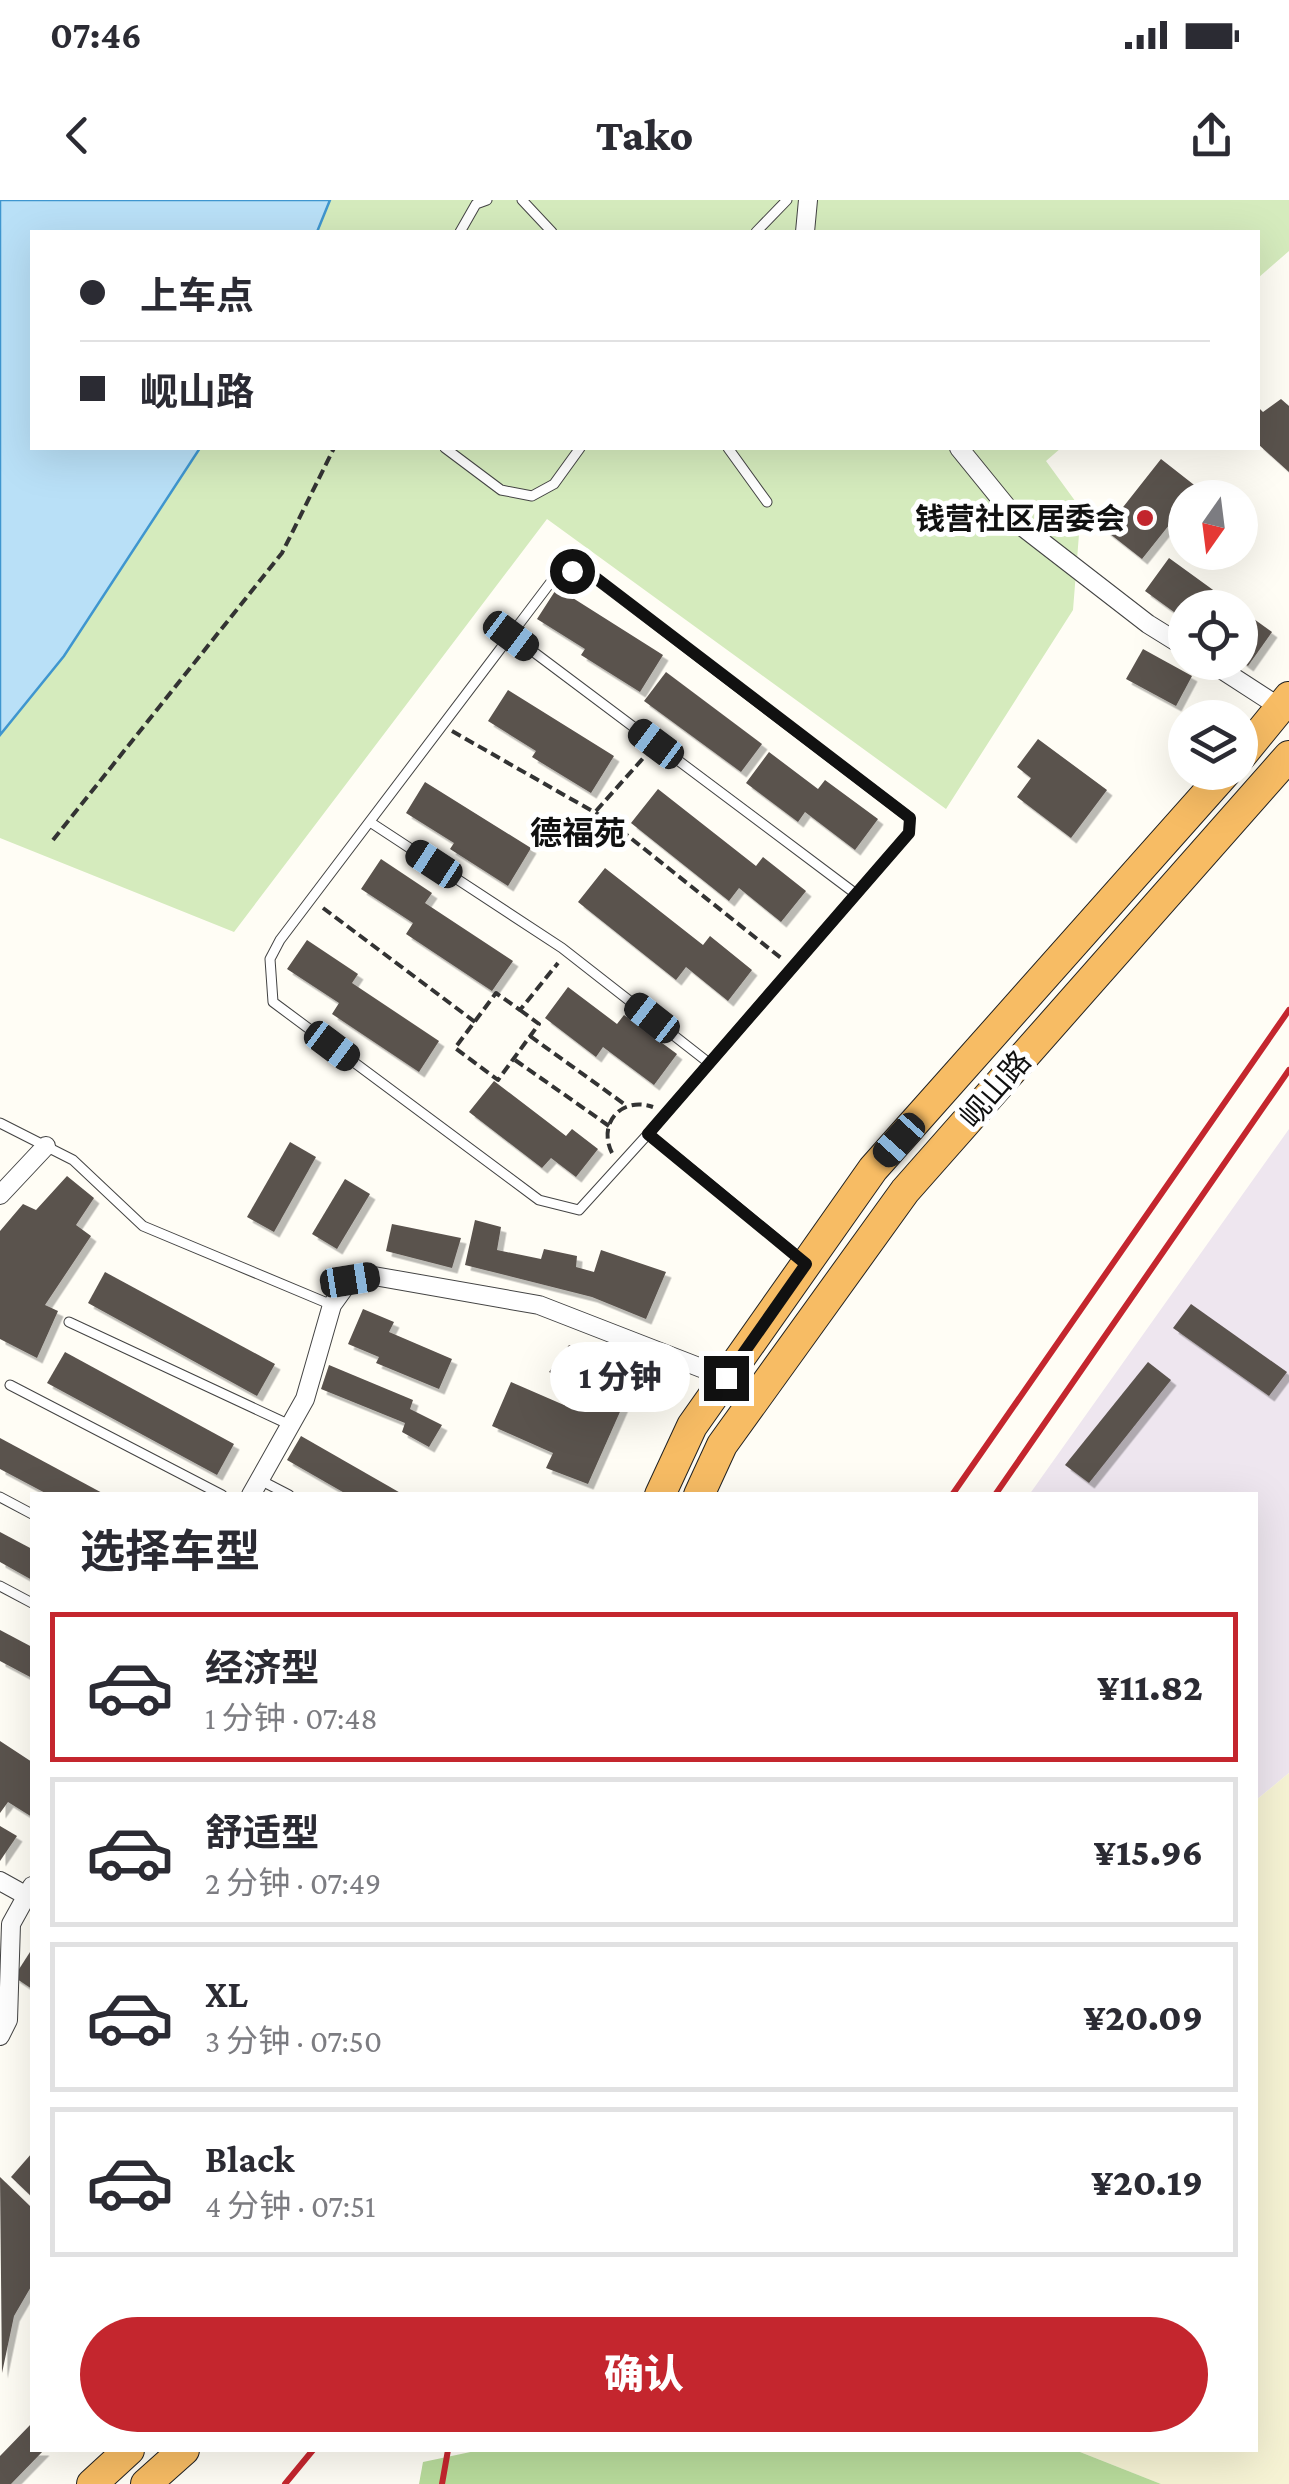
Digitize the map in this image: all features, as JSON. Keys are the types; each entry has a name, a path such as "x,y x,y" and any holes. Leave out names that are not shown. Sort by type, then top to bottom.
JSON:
{"highway":[{"path":"1258,735 1285,702"},
{"name":"岘山路","path":"700,1492 722,1444 905,1191 1289,756"},
{"name":"岘山路","path":"661,1492 692,1426 874,1169 1210,790"},
{"path":"92,2484 127,2452"},
{"path":"146,2484 182,2452"}],"street":[{"path":"805,230 808,200"},
{"path":"961,450 1024,528 1168,636"},
{"path":"1244,680 1285,702"},
{"path":"0,1195 46,1146"},
{"path":"256,1487 305,1398 332,1304 350,1280 374,1276 539,1305 726,1378 756,1397"},
{"path":"0,1881 28,1900 11,1924 8,2020 0,2036"}],"lane":[{"path":"461,230 476,204 487,200"},
{"path":"522,200 550,230"},
{"path":"758,230 786,200"},
{"path":"448,450 502,490 532,496 554,484 579,450"},
{"path":"729,450 767,502"},
{"path":"572,571 596,578 910,818 909,833 580,1210 538,1200 273,1002 270,959 442,726 557,574 572,571"},
{"path":"511,636 856,894"},
{"path":"370,822 567,952 709,1063"},
{"path":"0,1123 73,1160 144,1226 332,1304"},
{"path":"648,1134 806,1264"},
{"path":"70,1322 290,1425"},
{"path":"10,1385 216,1492"},
{"path":"0,1498 30,1513"},
{"path":"0,1586 30,1602"}],"path":[{"path":"53,840 282,553 333,450"},
{"path":"442,726 595,812 792,968"},
{"path":"595,812 656,744"},
{"path":"311,899 475,1022"},
{"path":"520,1010 567,952"},
{"path":"496,993 520,1010 539,1024 498,1080 456,1048 496,993"},
{"path":"530,1036 626,1106"},
{"path":"514,1059 610,1126"},
{"path":"619,1166 606,1140 619,1108 640,1102 668,1112"}],"shaded area":[{"path":"1289,1129 1289,1773 1258,1799 1258,1492 1031,1492"},
{"path":"1289,1773 1289,2484 1161,2484 1080,2452 1258,2452 1258,1799"}],"green space":[{"path":"330,200 1289,200 1289,251 1260,276 1260,230 318,230"},
{"path":"199,450 1059,450 1046,461 1081,509 1073,610 946,809 547,519 234,932 0,838 0,735 64,656"},
{"path":"470,2452 1080,2452 1161,2484 419,2484 423,2462"}],"water":[{"path":"0,200 330,200 318,230 30,230 30,450 199,450 64,656 0,735"}],"building":[{"path":"1281,399 1289,406 1289,472 1260,446 1260,409 1263,412"},
{"name":"钱营社区居委会","path":"1161,459 1188,480 1168,480 1168,526 1142,559 1105,530"},
{"path":"1168,559 1168,570 1186,570 1213,590 1168,590 1168,608 1145,591"},
{"path":"557,588 663,655 640,692 581,655 585,649 537,619"},
{"path":"1258,622 1272,632 1258,652"},
{"path":"1143,649 1168,663 1168,680 1190,680 1179,700 1168,702 1126,679"},
{"path":"666,672 762,744 741,772 644,701"},
{"path":"508,690 614,756 591,793 532,757 536,751 488,721"},
{"path":"1038,739 1107,790 1071,838 1017,797 1031,778 1017,767"},
{"path":"769,752 818,789 825,780 878,819 855,850 805,812 798,822 746,783"},
{"path":"425,782 531,848 508,886 450,849 454,843 406,813"},
{"path":"658,789 756,866 763,857 806,891 781,922 739,888 729,901 631,823"},
{"path":"381,859 432,893 425,903 513,961 492,991 406,934 413,923 361,889"},
{"path":"605,868 703,945 710,936 752,970 728,1001 686,967 676,980 578,902"},
{"path":"307,940 358,974 352,983 439,1041 419,1072 332,1014 339,1003 287,969"},
{"path":"568,987 617,1024 624,1015 677,1054 654,1085 603,1047 596,1057 545,1018"},
{"path":"494,1081 566,1136 572,1129 598,1149 576,1177 551,1158 542,1168 469,1112"},
{"path":"290,1142 316,1157 274,1232 247,1217"},
{"path":"67,1176 94,1198 76,1225 91,1236 45,1305 58,1311 37,1358 0,1339 0,1231 23,1204 36,1210"},
{"path":"345,1179 370,1194 337,1249 312,1234"},
{"path":"475,1220 501,1227 497,1250 541,1259 544,1249 577,1256 576,1267 594,1272 601,1250 666,1272 646,1319 592,1297 465,1265"},
{"path":"392,1224 461,1238 452,1268 386,1251"},
{"path":"105,1272 275,1364 257,1396 88,1303"},
{"path":"1191,1304 1287,1372 1269,1396 1173,1328"},
{"path":"363,1309 394,1322 389,1332 452,1359 439,1389 376,1363 379,1357 348,1344"},
{"path":"569,1345 606,1359 590,1391 623,1405 588,1484 546,1468 553,1453 492,1426 511,1382 564,1405 575,1385 549,1372"},
{"path":"65,1352 234,1444 217,1475 47,1383"},
{"path":"1148,1362 1171,1380 1089,1483 1065,1465"},
{"path":"329,1365 413,1400 410,1409 442,1425 429,1447 402,1432 405,1423 321,1389"},
{"path":"301,1436 399,1492 343,1492 287,1460"},
{"path":"0,1438 100,1492 43,1492 0,1469"},
{"path":"0,1532 30,1548 30,1579 0,1562"},
{"path":"0,1630 30,1646 30,1677 0,1661"},
{"path":"0,1741 30,1761 30,1816 8,1802 0,1813"},
{"path":"0,1826 17,1836 0,1861"},
{"path":"30,1952 30,1988 14,1977"},
{"path":"30,2155 30,2195 11,2177"},
{"path":"0,2177 30,2206 30,2288 14,2316 2,2373"},
{"path":"30,2425 30,2452 42,2452 11,2484 0,2484 0,2456"}],"railway":[{"path":"954,1492 1289,1010"},
{"path":"997,1492 1289,1070"},
{"path":"285,2484 311,2452"},
{"path":"442,2484 448,2452"}],"place":[{"name":"钱营社区居委会","path":"1145,518"}],"district":[{"name":"德福苑","path":"578,833"}],"route":[{"path":"572,571 596,578 910,818 909,833 648,1134 806,1264 726,1378"}]}
